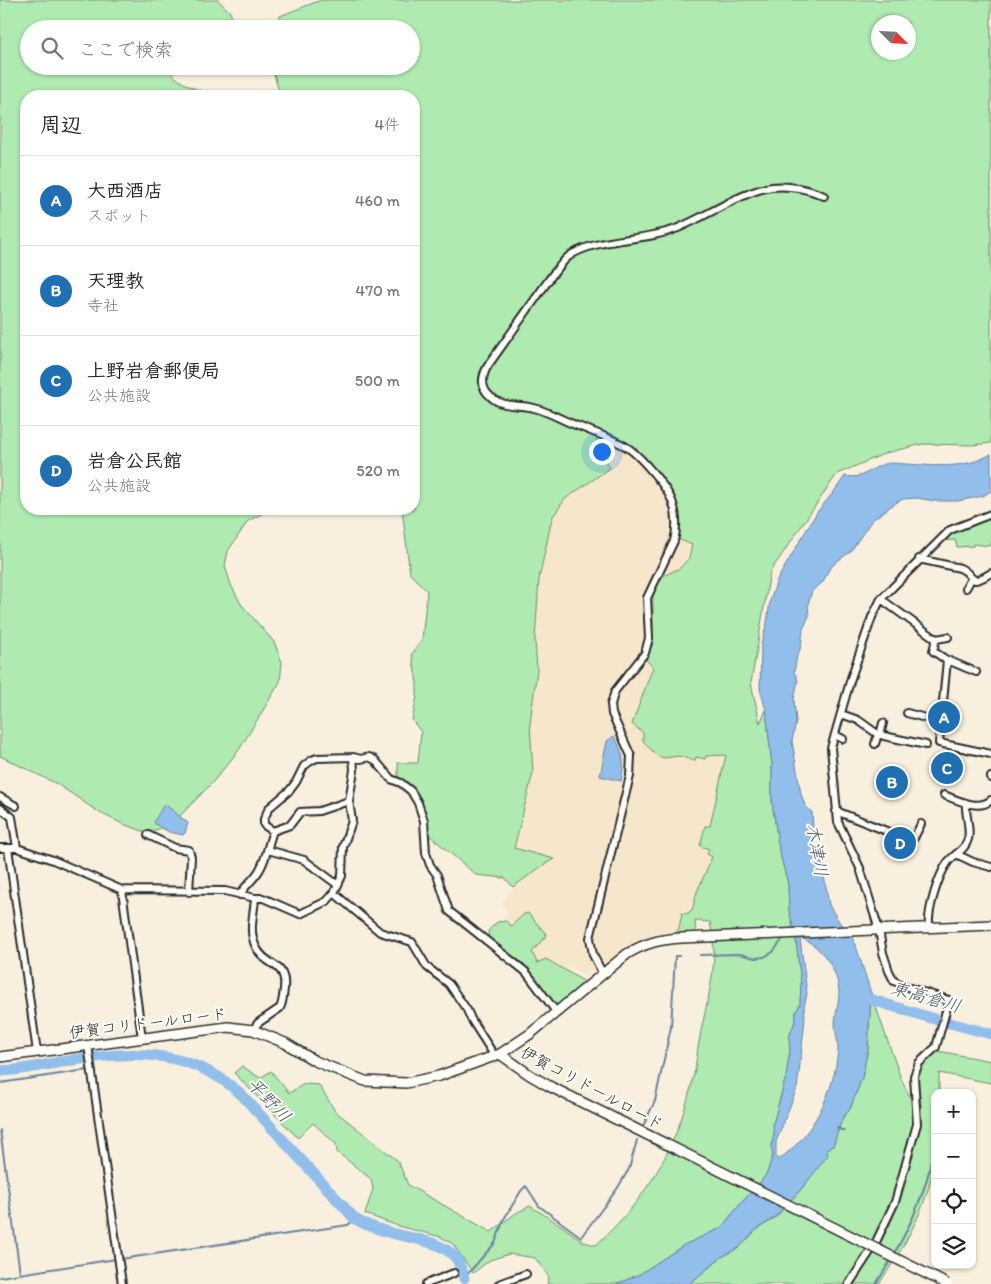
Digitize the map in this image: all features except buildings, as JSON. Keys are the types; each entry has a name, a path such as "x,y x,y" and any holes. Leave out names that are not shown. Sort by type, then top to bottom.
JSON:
{"street":[{"path":"603,974 593,955 590,938 632,762 629,748 612,714 611,704 615,691 643,657 648,644 647,598 674,541 676,527 674,505 669,494 644,462 627,447 538,409 497,401 486,392 482,379 489,364 553,274 564,261 576,252 589,246 653,236 677,229 749,194 772,187 802,189 824,196"},
{"path":"849,1284 875,1244 895,1202 917,1124 914,1076 919,1063 936,1047 949,1000 910,988 894,980 889,971 860,868 840,830 830,757 831,748 872,617 881,599 950,530 991,514"},
{"path":"919,559 960,568 966,571 971,579"},
{"path":"971,579 980,580 991,573"},
{"path":"966,588 971,579"},
{"path":"881,599 936,639 948,637"},
{"path":"936,639 933,652 976,672"},
{"path":"947,660 939,743 991,754"},
{"path":"907,713 940,722"},
{"path":"841,714 858,720 879,734 926,745"},
{"path":"875,744 883,723"},
{"path":"834,735 843,739"},
{"path":"273,831 264,825 264,819 268,810 296,782 304,766 317,758 353,757 361,759 369,757 375,760 391,779 401,783 411,791 418,803 424,821 426,853 430,865 437,875 450,911 526,972 557,1013"},
{"path":"0,848 17,848 53,860 122,890 189,892 210,890 263,898 300,914 327,901 334,893 342,876 343,846 352,821 349,801 354,770 353,757"},
{"path":"944,795 966,804 987,803 991,800"},
{"path":"0,797 16,806"},
{"path":"273,831 290,825 300,812 319,811 349,801"},
{"path":"928,928 932,901 946,866 964,848 969,837 966,804"},
{"path":"0,808 12,817 17,848"},
{"path":"836,810 889,832 914,838 921,824"},
{"path":"240,895 260,870 273,831"},
{"path":"148,835 175,848 189,850 191,857 189,892"},
{"path":"8,848 37,1052"},
{"path":"268,850 304,860 338,885"},
{"path":"956,854 973,862 991,867"},
{"path":"122,890 121,895 142,1038"},
{"path":"334,893 380,932 412,942 427,967 449,984 471,1019 497,1054 530,1034 627,954 640,946 657,940 991,925"},
{"path":"253,1030 258,1023 280,1008 285,980 282,971 263,957 256,948 251,927 255,898"},
{"name":"伊賀コリドールロード","path":"0,1057 37,1052 88,1049 142,1038 228,1027 253,1030 285,1043 315,1061 365,1081 413,1082 439,1076 497,1054 548,1086 947,1284"},
{"path":"88,1049 122,1284"},
{"path":"426,1284 454,1273"},
{"path":"499,1284 526,1274"}],"shaded area":[{"path":"598,430 627,442 639,452 659,475 675,498 678,506 679,539 692,545 689,558 680,568 661,577 653,627 653,643 646,660 653,667 632,724 644,733 664,758 679,756 694,761 696,757 727,755 709,827 705,826 700,846 709,849 712,856 697,892 692,910 686,914 682,913 679,928 675,935 646,940 635,945 596,977 592,970 584,976 570,966 566,971 546,959 537,964 532,952 524,914 511,926 506,921 506,908 502,904 507,894 514,889 513,887 554,859 514,849 533,773 530,723 537,670 535,640 539,579 552,518 565,499 610,468 595,436"}],"green space":[{"path":"0,0 218,0 230,12 233,20 20,20 20,75 174,75 187,85 198,90 20,90 20,515 260,515 248,521 228,551 225,566 231,585 241,604 274,642 282,662 280,682 239,750 212,783 176,820 159,829 145,832 123,824 100,813 57,784 0,756"},
{"path":"321,0 991,0 991,443 972,445 923,444 886,453 837,474 770,572 751,683 760,723 766,710 772,766 772,801 779,850 788,884 789,910 796,939 801,984 800,1004 789,1037 790,1050 786,1077 773,1124 774,1135 771,1147 773,1155 767,1173 721,1228 684,1245 640,1274 617,1284 547,1284 549,1277 535,1258 509,1254 490,1260 473,1273 453,1244 441,1237 398,1226 365,1214 373,1189 371,1179 337,1152 336,1144 313,1123 298,1138 234,1073 242,1066 260,1078 271,1071 289,1093 304,1084 319,1085 335,1111 398,1161 408,1185 491,1232 516,1213 530,1206 584,1242 596,1245 630,1210 656,1174 667,1154 684,1111 691,1087 711,984 714,948 710,922 695,921 696,934 675,935 679,928 682,913 686,914 692,910 697,892 712,857 707,854 709,849 700,846 705,826 710,826 726,755 706,756 705,759 696,757 695,761 679,756 664,758 657,756 643,741 643,733 632,724 653,667 646,660 653,643 653,594 661,577 680,568 689,558 692,545 678,539 679,517 677,504 669,489 656,470 640,453 623,440 598,430 595,437 610,468 565,499 552,518 539,579 535,640 537,670 530,723 533,773 514,848 554,859 513,887 505,878 476,875 429,835 419,802 398,780 398,763 418,763 421,732 412,720 417,696 417,683 412,654 422,640 427,591 410,574 403,515 420,515 420,90 279,90 274,75 420,75 420,20 278,20 280,16"},
{"path":"981,519 991,519 991,546 973,544 973,546 957,547 955,540 941,541 950,533"},
{"path":"528,913 547,935 532,952 537,963 546,959 585,982 585,987 559,1008 555,1007 545,992 489,940 488,931 497,922 506,921 511,926 524,914"},
{"path":"871,993 901,1079 912,1101 914,1113 912,1134 893,1199 862,1259 845,1284 689,1284 722,1257 740,1247 755,1231 776,1217 804,1186 827,1155 827,1148 833,1146 842,1119 850,1109 862,1078 868,1049"},
{"path":"938,1051 991,1061 991,1083 939,1073 939,1089 931,1089 931,1179 921,1211 906,1241 879,1284 853,1284 890,1224 901,1197 921,1124 921,1104 917,1078 922,1066"}],"water":[{"path":"991,454 991,491 983,496 958,501 934,501 917,498 903,499 872,520 850,552 836,562 828,571 823,582 812,591 808,604 809,616 803,629 801,647 797,656 794,672 798,680 794,699 796,722 792,741 801,794 805,806 812,812 814,846 822,863 829,905 840,923 851,935 871,993 868,1049 862,1078 850,1109 842,1119 833,1146 827,1148 828,1155 804,1186 775,1217 755,1231 740,1247 722,1257 689,1284 617,1284 640,1274 684,1245 721,1228 767,1173 773,1155 771,1147 774,1135 773,1124 786,1077 790,1050 789,1037 800,1004 801,984 796,939 789,910 788,884 779,850 772,801 772,766 766,710 760,689 761,645 770,601 777,580 817,512 845,476 862,475 887,463 951,465 981,459","holes":["800,938 808,941 827,959 838,984 839,995 835,1022 838,1049 836,1065 827,1096 812,1125 791,1150 778,1160 776,1157 776,1142 797,1088 805,1017 804,1006 807,994"]},
{"path":"614,736 623,758 621,781 600,776 607,741"},
{"path":"166,805 188,823 183,835 169,832 155,824 154,822 163,806"}],"waterway":[{"path":"700,955 740,954 755,958 764,957 773,952 785,936"},
{"path":"644,1124 655,1101 671,1027 675,956 679,956"},
{"name":"東高倉川","path":"856,995 991,1034"},
{"name":"平野川","path":"0,1071 25,1069 88,1058 127,1055 165,1057 202,1068 223,1080 241,1094 355,1219 379,1229 427,1241 442,1247 457,1259 464,1278"},
{"path":"0,1083 87,1070"},
{"path":"837,1128 844,1131"},
{"path":"0,1130 20,1273"},
{"path":"464,1278 495,1243 504,1219 526,1186 539,1206 581,1237 617,1189 629,1169 637,1140"},
{"path":"894,1254 907,1231 917,1207 931,1162"},
{"path":"121,1259 348,1225 355,1219"},
{"path":"0,1277 116,1259"},
{"path":"876,1284 891,1260"}],"place":[{"name":"大西酒店","path":"944,717"},
{"name":"上野岩倉郵便局","path":"947,768"},
{"name":"天理教","path":"892,782"},
{"name":"岩倉公民館","path":"900,843"}],"water label":[{"name":"木津川","path":"817,850"}]}
